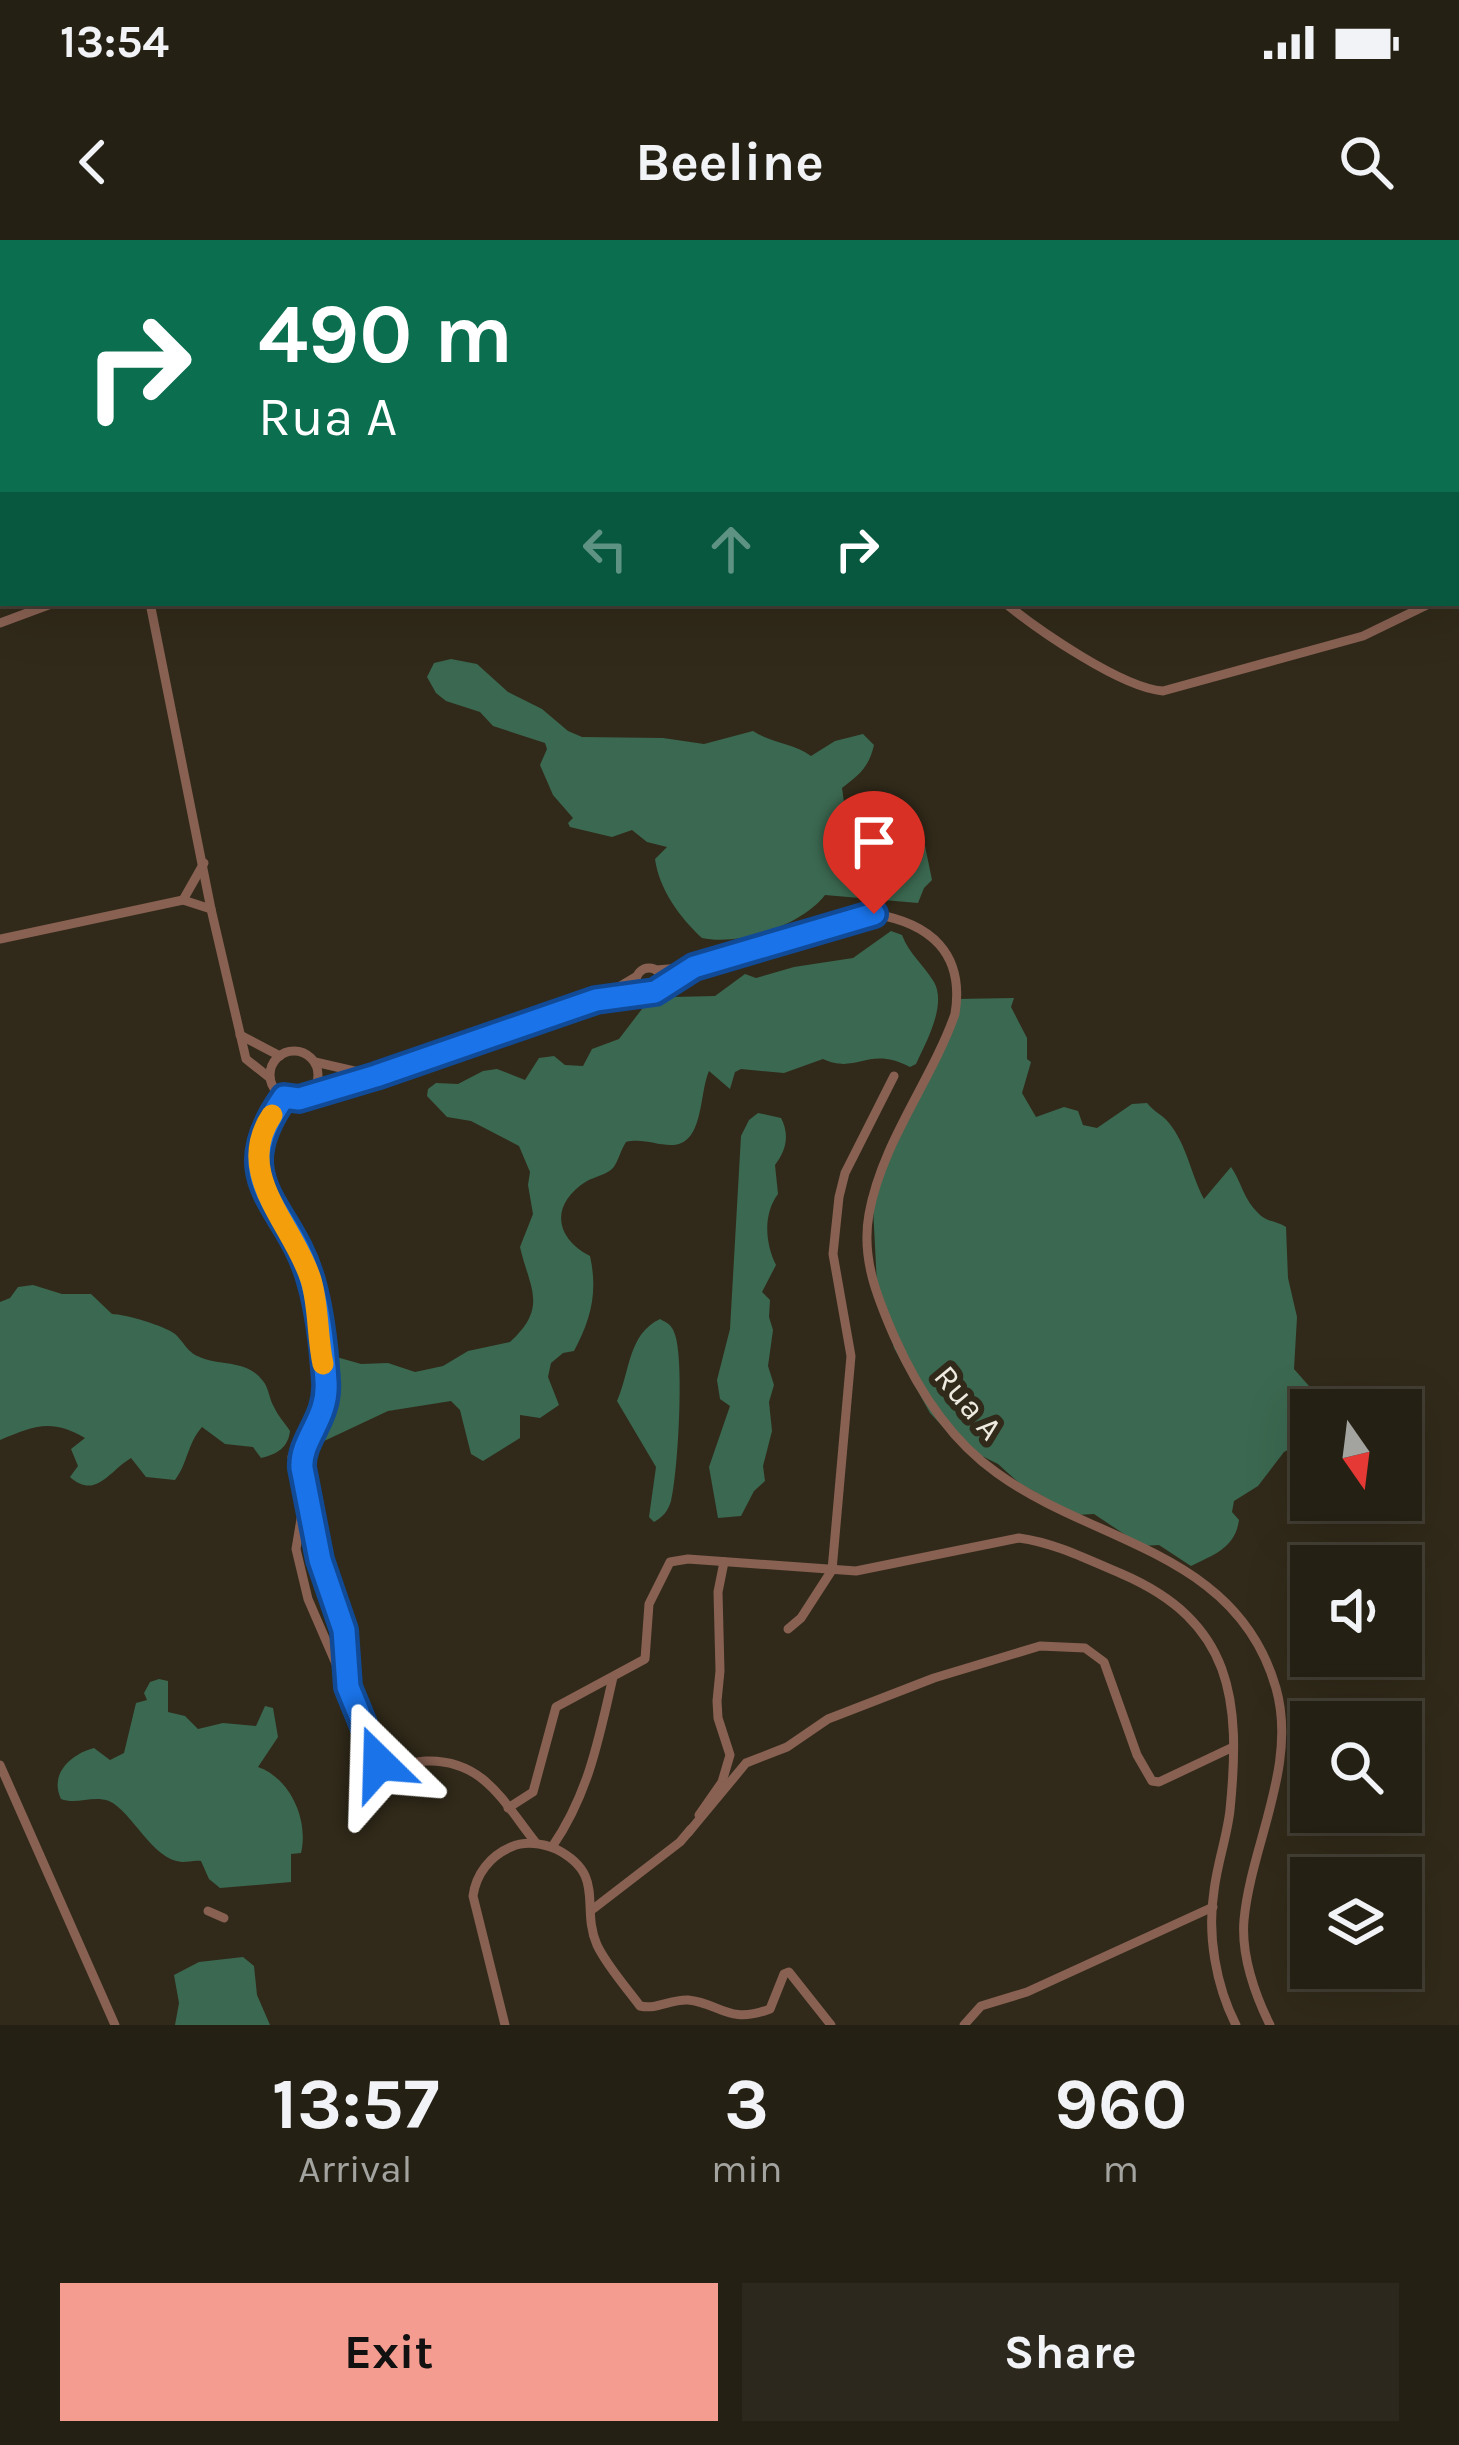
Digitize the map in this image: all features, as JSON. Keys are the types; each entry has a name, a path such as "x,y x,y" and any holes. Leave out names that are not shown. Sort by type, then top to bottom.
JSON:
{"street":[{"path":"0,623 46,606"},
{"path":"151,606 246,1059 284,1097"},
{"path":"1008,606 1073,650 1149,690 1163,691 1363,636 1425,606"},
{"path":"183,900 204,862"},
{"path":"0,939 183,900 211,909"},
{"name":"Rua A","path":"307,1096 596,1000 643,970 694,967 874,914 902,919 929,932 946,952 958,992 955,1014 879,1178 868,1215 867,1256 874,1290 911,1376 959,1440 1034,1497 1196,1575 1246,1626 1276,1688 1281,1732 1243,1923 1250,1972 1270,2025"},
{"name":"Rua A","path":"596,1000 658,990 694,967"},
{"path":"656,970 662,982 658,990"},
{"path":"638,976 639,989 646,993"},
{"path":"240,1035 280,1056"},
{"path":"270,1078 280,1056 295,1051 315,1062 376,1076"},
{"path":"284,1097 307,1096 319,1077 315,1062"},
{"path":"788,1629 801,1618 832,1570 851,1356 836,1274 834,1222 845,1173 895,1076"},
{"path":"284,1097 267,1122 258,1150 260,1173 266,1196 300,1250 311,1281 327,1397 322,1420 301,1458 320,1560 344,1630 348,1687"},
{"path":"321,1357 313,1415 292,1457 303,1508 296,1549 308,1599 379,1763 390,1767 438,1762 479,1772 536,1843"},
{"path":"508,1808 533,1792 556,1707 636,1667 649,1650 649,1604 670,1562 688,1559 856,1571 1019,1538 1046,1542 1142,1582 1180,1605 1205,1635 1226,1677 1234,1723 1230,1810 1213,1906 1220,1985 1236,2025"},
{"path":"688,1833 722,1781 730,1755 717,1701 718,1592 724,1562"},
{"path":"308,1599 330,1591"},
{"path":"592,1909 688,1833 746,1763 787,1747 828,1719 1015,1652 1064,1645 1094,1652 1104,1662 1137,1755 1152,1781 1232,1748"},
{"path":"552,1847 585,1788 616,1676"},
{"path":"730,1755 746,1763"},
{"path":"0,1765 115,2025"},
{"path":"505,2025 473,1896 475,1881 509,1847 536,1843 552,1847 584,1872 598,1948 640,2006 690,2000 719,2016 764,2014 789,1972 831,2025"},
{"path":"964,2025 981,2006 1028,1993 1213,1906"},
{"path":"208,1911 224,1918"}],"green space":[{"path":"451,659 477,664 508,692 582,737 663,738 704,744 753,731 811,756 835,741 863,734 874,745 863,770 842,788 844,802 831,827 836,841 846,852 917,834 925,846 932,880 918,903 825,895 801,916 768,931 733,939 702,938 661,881 655,859 667,847 647,842 632,830 612,837 570,827 573,818 553,795 540,765 545,743 493,726 480,712 436,693 427,677 434,663"},
{"path":"891,931 902,935 937,991 934,1023 916,1064 910,1067 873,1059 845,1064 823,1059 784,1073 741,1069 735,1072 730,1089 709,1071 696,1126 684,1142 626,1142 613,1168 587,1181 567,1199 562,1209 563,1230 590,1256 593,1293 574,1351 551,1363 548,1377 559,1405 540,1418 520,1415 520,1438 483,1461 471,1454 460,1410 451,1401 388,1411 322,1442 312,1440 335,1391 333,1356 361,1364 388,1363 415,1372 443,1366 468,1351 510,1342 533,1307 520,1247 533,1214 530,1172 519,1146 471,1121 447,1117 427,1096 428,1089 497,1069 525,1080 539,1058 554,1056 565,1065 583,1066 592,1049 619,1039 645,1005 673,997 715,996 745,974 756,978 853,958"},
{"path":"1014,998 1011,1007 1027,1038 1031,1062 1022,1093 1036,1117 1064,1107 1078,1111 1083,1125 1097,1128 1132,1104 1147,1103 1175,1132 1204,1199 1231,1167 1253,1208 1286,1227 1288,1278 1297,1317 1294,1369 1312,1389 1290,1389 1290,1449 1258,1486 1234,1501 1232,1512 1239,1520 1228,1544 1191,1566 1159,1545 1142,1546 1094,1514 1076,1515 960,1445 930,1413 894,1348 877,1285 873,1207 884,1166 942,1053 957,999"},
{"path":"758,1113 781,1118 786,1137 775,1165 778,1194 768,1219 776,1265 762,1292 770,1300 773,1330 768,1366 774,1385 769,1402 772,1431 763,1466 765,1481 741,1516 718,1518 709,1467 730,1406 720,1399 717,1380 730,1329 741,1136"},
{"path":"33,1285 62,1294 91,1294 112,1314 170,1331 197,1356 257,1374 290,1431 287,1442 261,1458 253,1447 225,1444 202,1427 175,1480 146,1477 131,1458 102,1481 87,1486 70,1477 78,1466 71,1449 85,1438 42,1426 0,1440 0,1302 18,1287"},
{"path":"660,1319 672,1327 677,1345 679,1415 671,1501 654,1522 649,1517 656,1467 617,1401 636,1344"},
{"path":"168,1681 168,1712 185,1716 198,1729 223,1723 256,1726 265,1706 273,1708 278,1737 258,1767 288,1790 299,1814 303,1840 301,1853 291,1854 291,1882 220,1888 209,1879 201,1861 182,1862 161,1853 118,1806 97,1799 61,1799 58,1781 70,1760 94,1748 110,1760 124,1753 136,1703 147,1700 144,1693 150,1682"},
{"path":"243,1957 254,1966 257,1995 270,2025 175,2025 179,2003 174,1975 199,1962"}],"slow traffic":[{"path":"272,1115 258,1150 260,1173 266,1196 300,1250 311,1281 323,1364"}],"route":[{"path":"379,1763 348,1687 344,1630 320,1560 302,1468 301,1458 322,1420 326,1377 311,1281 300,1250 266,1196 260,1173 258,1150 267,1122 284,1097 299,1099 376,1076 596,1000 655,992 694,967 874,914"}]}
